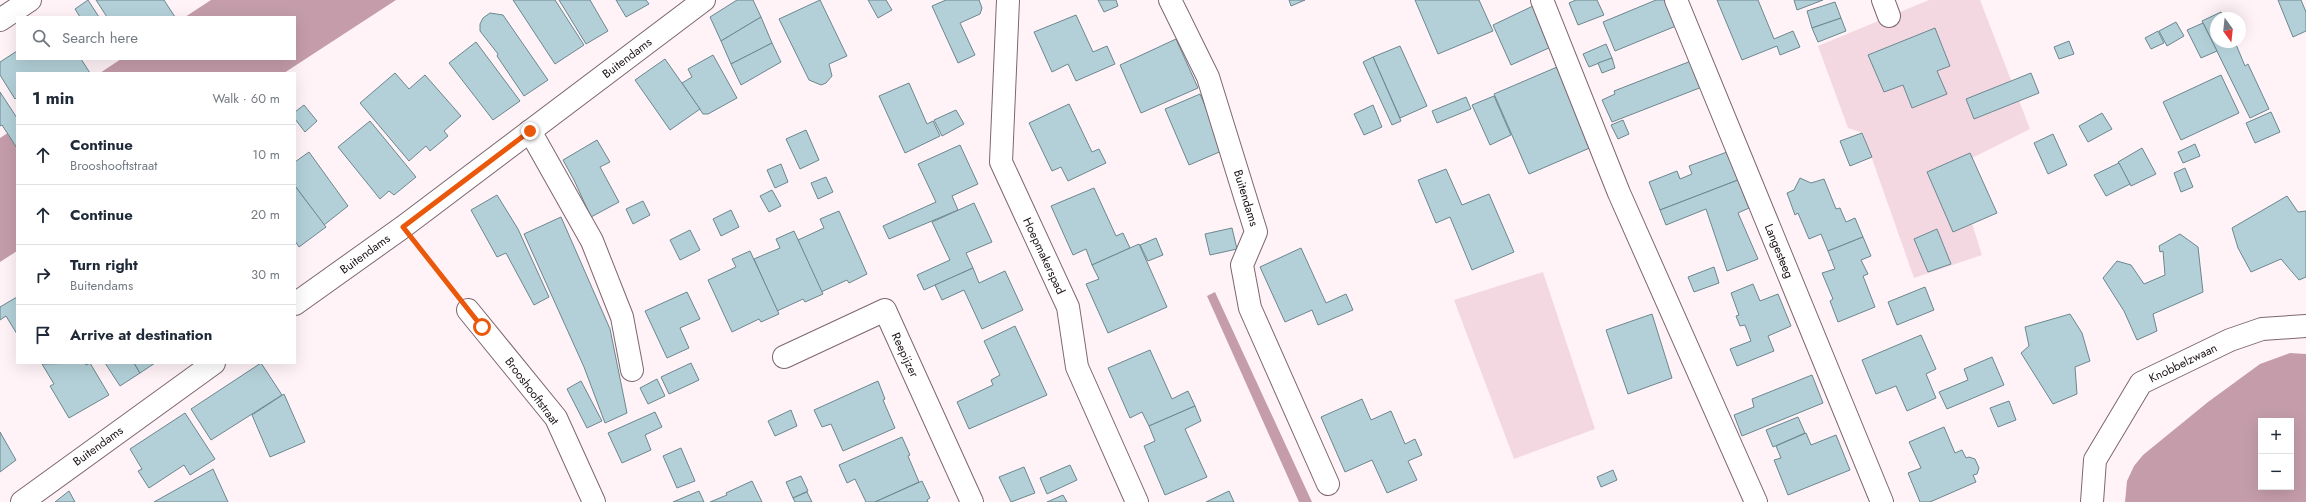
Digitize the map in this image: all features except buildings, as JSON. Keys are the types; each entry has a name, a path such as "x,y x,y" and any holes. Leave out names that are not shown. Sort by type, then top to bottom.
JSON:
{"street":[{"path":"0,20 30,0"},
{"name":"Buitendams","path":"296,303 403,227 704,0"},
{"name":"Hoepmakerspad","path":"1008,0 1001,162 1068,307 1077,367 1137,502"},
{"name":"Buitendams","path":"1170,0 1208,77 1256,232 1242,265 1250,308 1328,484"},
{"path":"1542,0 1619,193 1756,502"},
{"name":"Langesteeg","path":"1676,0 1882,502"},
{"path":"530,131 592,241 622,317 632,370"},
{"name":"Brooshooftstraat","path":"468,310 556,418 594,502"},
{"name":"Reepijzer","path":"784,357 884,310 972,502"},
{"name":"Knobbelzwaan","path":"2092,502 2095,460 2140,383 2230,340 2262,329 2306,326"},
{"name":"Buitendams","path":"22,502 213,364"}],"path":[{"path":"403,227 468,310"}],"shaded area":[{"path":"211,0 396,0 286,72 102,72 120,60 296,60 296,16 187,16"},
{"path":"1929,0 1980,0 2030,129 1954,167 1982,255 1914,278 1863,133 1848,128 1818,46"},
{"path":"16,128 16,252 0,262 0,138"},
{"path":"1543,272 1595,429 1514,459 1454,300"},
{"path":"1215,292 1312,502 1299,502 1207,296"},
{"path":"2290,353 2306,354 2306,502 2125,502 2127,481 2134,466 2143,455 2208,402 2260,364"}],"route":[{"path":"482,327 403,227 530,131"}]}
